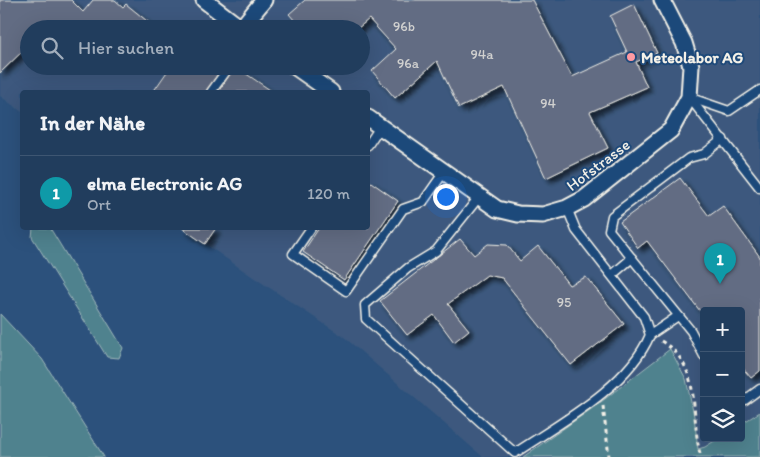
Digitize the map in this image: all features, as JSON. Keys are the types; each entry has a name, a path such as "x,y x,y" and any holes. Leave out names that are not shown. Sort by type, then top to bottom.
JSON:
{"street":[{"path":"204,0 231,20"},
{"path":"248,20 264,0"},
{"name":"Hofstrasse","path":"374,123 497,208 518,214 543,215 567,208 584,199 672,130 689,97 691,66 684,43 662,0"},
{"path":"306,75 325,90"}],"lane":[{"path":"212,90 223,75"},
{"path":"689,97 729,111 760,90"},
{"path":"689,97 760,188"},
{"path":"370,138 374,123"},
{"path":"702,352 691,331 609,230 612,216 689,158 704,154 723,139"},
{"path":"310,230 293,254 346,291 403,209 423,202 444,172"},
{"path":"479,197 436,251 408,268 365,305 366,319 515,453 601,395 644,349 650,335 678,316"},
{"path":"567,208 576,230 644,317 650,335"},
{"path":"612,274 632,258"},
{"path":"745,400 760,389"}],"path":[{"path":"650,335 674,348 687,371 697,412 697,433 701,457"},
{"path":"601,395 609,457"}],"shaded area":[{"path":"0,0 760,0 760,412 745,421 745,307 700,307 700,442 713,442 697,449 694,416 686,379 670,349 597,405 523,457 483,457 344,337 185,230 370,230 370,90 20,90 20,111 0,96"}],"green space":[{"path":"33,230 51,230 123,348 119,358 107,357 32,237"},
{"path":"0,314 42,359 104,457 0,457"},
{"path":"670,349 686,379 694,416 698,449 713,442 745,442 745,421 760,412 760,457 523,457 597,405"}],"building":[{"path":"0,0 71,0 83,12 93,0 115,0 123,7 126,4 146,20 20,20 20,54 0,73"},
{"path":"305,0 532,0 572,77 627,52 610,16 634,4 657,53 636,62 647,87 590,112 608,148 546,178 504,87 459,108 437,61 395,98 372,71 396,49 369,19 294,20 289,14"},
{"path":"165,75 217,75 207,90 154,90"},
{"path":"230,75 248,75 270,90 219,90"},
{"path":"680,178 709,216 723,206 760,257 760,371 751,378 745,371 745,307 700,307 700,311 647,241 638,248 620,222"},
{"path":"370,181 398,201 344,280 303,252 318,230 370,230"},
{"path":"185,230 215,230 205,244"},
{"path":"460,239 474,255 488,244 507,245 520,261 538,246 569,285 586,277 624,324 571,365 502,278 487,275 448,304 469,330 454,342 434,315 407,335 380,301"}],"place":[{"name":"Meteolabor AG","path":"631,57"},
{"name":"elma Electronic AG","path":"720,284"}]}
